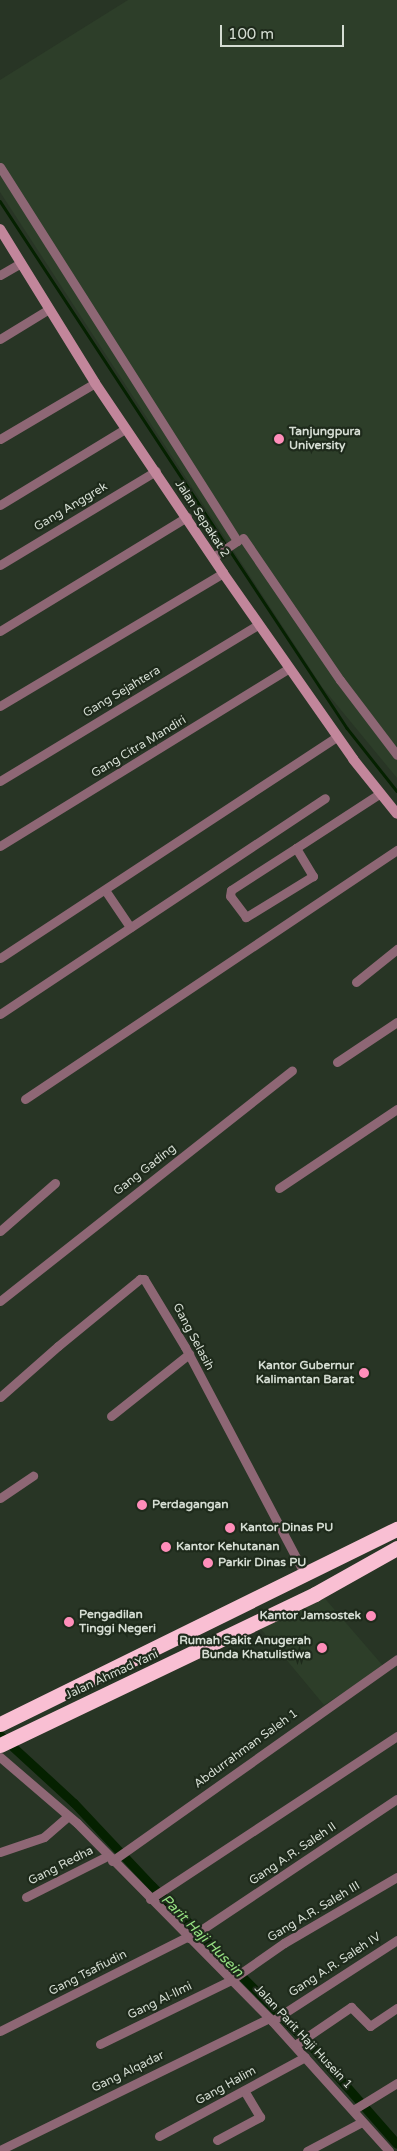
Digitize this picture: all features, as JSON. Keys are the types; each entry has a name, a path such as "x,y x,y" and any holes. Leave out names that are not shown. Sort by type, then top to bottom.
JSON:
{"highway":[{"name":"Jalan Ahmad Yani","path":"0,1724 243,1607 397,1529"},
{"name":"Jalan Ahmad Yani","path":"4,1746 315,1594 397,1548"},
{"path":"243,1607 252,1625"}],"street":[{"path":"0,167 218,508 237,541 217,554"},
{"name":"Jalan Sepakat 2","path":"2,235 125,429 156,471 186,517 217,554 223,573 258,625 379,794 397,814"},
{"path":"0,275 20,263"},
{"path":"0,339 49,309"},
{"path":"0,439 95,383"},
{"path":"0,505 125,429"},
{"name":"Gang Anggrek","path":"0,565 156,471"},
{"path":"0,631 186,517"},
{"path":"243,538 340,680 397,755"},
{"path":"0,706 223,573"},
{"name":"Gang Sejahtera","path":"0,781 258,625"},
{"name":"Gang Citra Mandiri","path":"0,846 289,668"},
{"path":"0,958 338,737"},
{"path":"296,848 313,876 246,917 230,896 231,890 379,794"},
{"path":"0,1014 325,798"},
{"path":"25,1099 397,850"},
{"path":"105,890 130,927"},
{"path":"356,982 397,949"},
{"path":"337,1062 397,1022"},
{"name":"Gang Gading","path":"0,1301 292,1070"},
{"path":"278,1188 397,1110"},
{"path":"0,1231 55,1183"},
{"name":"Gang Selasih","path":"0,1397 140,1279 149,1282 305,1575"},
{"path":"111,1416 189,1354"},
{"path":"0,1498 32,1476"},
{"name":"Abdurrahman Saleh 1","path":"112,1858 397,1659"},
{"path":"155,1895 397,1736"},
{"name":"Jalan Parit Haji Husein 1","path":"4,1746 68,1816 112,1858 155,1895 190,1936 297,2044 305,2056 356,2108 362,2122 389,2151"},
{"name":"Gang A.R. Saleh II","path":"190,1936 397,1799"},
{"path":"0,1852 44,1837 68,1816"},
{"name":"Gang Redha","path":"26,1897 112,1858"},
{"name":"Gang A.R. Saleh III","path":"233,1978 397,1877"},
{"name":"Gang Tsafiudin","path":"0,2031 190,1936"},
{"name":"Gang A.R. Saleh IV","path":"272,2019 286,2012 397,1940"},
{"name":"Gang Al-llmi","path":"100,2044 233,1978"},
{"path":"297,2044 351,2006 370,2026 397,2008"},
{"name":"Gang Alqadar","path":"0,2150 272,2019"},
{"name":"Gang Halim","path":"159,2136 305,2056"},
{"path":"356,2108 397,2083"},
{"path":"217,2140 260,2117 244,2090"},
{"path":"307,2151 362,2122"}],"shaded area":[{"name":"Tanjungpura University","path":"128,0 397,0 397,778 322,687 0,192 0,80"},
{"name":"Rumah Sakit Anugerah Bunda Khatulistiwa","path":"321,1594 384,1667 324,1705 260,1628"}],"waterway":[{"path":"0,201 226,545"},
{"path":"229,549 347,728 397,791"},
{"name":"Parit Haji Husein","path":"0,1735 74,1803 152,1886 311,2046 397,2144"}],"place":[{"name":"Tanjungpura University","path":"279,439"},
{"name":"Kantor Gubernur Kalimantan Barat","path":"364,1373"},
{"name":"Perdagangan","path":"142,1505"},
{"name":"Kantor Dinas PU","path":"230,1528"},
{"name":"Kantor Kehutanan","path":"166,1547"},
{"name":"Parkir Dinas PU","path":"208,1563"},
{"name":"Kantor Jamsostek","path":"371,1616"},
{"name":"Pengadilan Tinggi Negeri","path":"69,1622"},
{"name":"Rumah Sakit Anugerah Bunda Khatulistiwa","path":"322,1648"}]}
